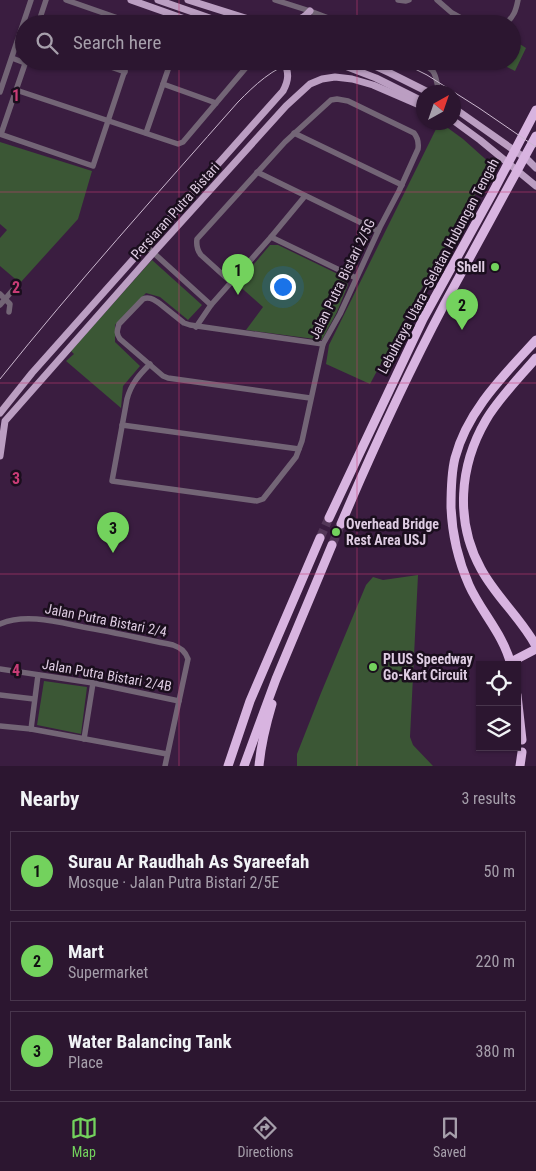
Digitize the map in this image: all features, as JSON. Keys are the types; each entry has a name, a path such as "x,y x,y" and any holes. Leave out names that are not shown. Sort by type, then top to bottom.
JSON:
{"highway":[{"name":"Lebuhraya Utara–Selatan Hubungan Tengah","path":"329,518 423,319 536,110"},
{"name":"Lebuhraya Utara–Selatan Hubungan Tengah","path":"341,524 415,362 536,136"},
{"path":"510,661 496,631 469,586 463,570 452,520 451,484 457,452 475,413 496,384 536,340"},
{"path":"514,661 536,648 525,628 489,582 474,556 466,529 463,498 464,479 471,452 486,419 536,358"},
{"path":"228,766 250,701 320,538"},
{"path":"244,766 276,679 332,545"},
{"path":"259,766 265,726 274,697 276,679"},
{"path":"518,706 522,740"},
{"path":"520,766 522,752"}],"main road":[{"path":"131,0 174,15"},
{"path":"158,0 201,15"},
{"path":"189,0 236,15"},
{"path":"306,15 310,11"},
{"name":"Persiaran Putra Bistari","path":"0,413 32,373 283,90 288,83 287,70"},
{"path":"355,70 416,98"},
{"path":"384,70 416,86"},
{"name":"Persiaran Putra Bistari","path":"0,456 5,421 286,106 310,84 322,79 352,79 373,84 416,103"},
{"path":"461,113 528,160 536,168"},
{"path":"461,126 536,186"},
{"path":"528,160 536,163"}],"street":[{"path":"26,15 31,0"},
{"path":"41,15 46,0"},
{"path":"66,0 109,15"},
{"path":"275,0 294,3 320,15"},
{"path":"398,0 409,0"},
{"path":"437,0 456,15"},
{"path":"514,15 518,0"},
{"path":"0,92 15,49"},
{"path":"23,70 1,134 92,166 125,72 119,70"},
{"path":"146,133 168,70"},
{"path":"16,90 178,144 183,142 216,104 241,70"},
{"path":"433,70 438,85"},
{"path":"163,84 216,104"},
{"name":"Jalan Putra Bistari 2/5G","path":"122,425 112,481 257,501 263,500 296,457 302,441 323,344 402,185 419,144 418,138 414,133 348,101 337,99 331,100 294,133"},
{"path":"232,283 201,255 197,250 197,240 294,133 402,185"},
{"path":"257,172 378,231"},
{"path":"196,327 211,305 272,237 305,196"},
{"path":"272,237 356,278"},
{"path":"146,246 211,305"},
{"path":"0,305 12,291"},
{"path":"0,294 10,304 9,312"},
{"path":"310,398 168,378 163,376 116,334 120,324 146,298 155,300 184,323 196,327 323,344"},
{"path":"150,364 140,373 130,389 122,425 299,449"},
{"name":"Jalan Putra Bistari 2/4","path":"0,624 7,621 41,620 98,629 178,647 185,652 188,660 165,766"},
{"name":"Jalan Putra Bistari 2/4B","path":"0,669 93,683 179,701"},
{"path":"31,729 38,675"},
{"path":"84,739 93,683"},
{"path":"0,696 34,700"},
{"path":"0,726 31,729 167,754"}],"green space":[{"path":"521,45 526,48 521,58"},
{"path":"436,130 451,130 492,165 370,384 326,364 329,345"},
{"path":"0,142 92,171 78,219 20,283 0,266 0,238 7,230 0,224"},
{"path":"270,245 278,245 344,277 348,285 337,312 322,340 246,330 263,307 237,284"},
{"path":"152,260 202,305 188,320 160,297 146,293 115,325 115,342 140,366 123,386 121,408 66,361 74,354 71,351"},
{"name":"PLUS Speedway Go-Kart Circuit","path":"418,575 410,737 413,745 433,766 297,766 297,754 366,585 373,577 383,580"},
{"path":"44,681 87,687 81,734 37,725"}],"tunnel":[{"path":"320,538 329,518"},
{"path":"332,545 341,524"}],"tram line":[{"path":"0,379 87,274 238,102 258,83 277,70"},
{"path":"417,70 479,108 536,147"}],"place":[{"name":"Shell","path":"495,267"},
{"name":"Surau Ar Raudhah As Syareefah","path":"238,295"},
{"name":"Mart","path":"462,330"},
{"name":"Overhead Bridge Rest Area USJ","path":"336,532"},
{"name":"Water Balancing Tank","path":"113,553"},
{"name":"PLUS Speedway Go-Kart Circuit","path":"373,667"}]}
